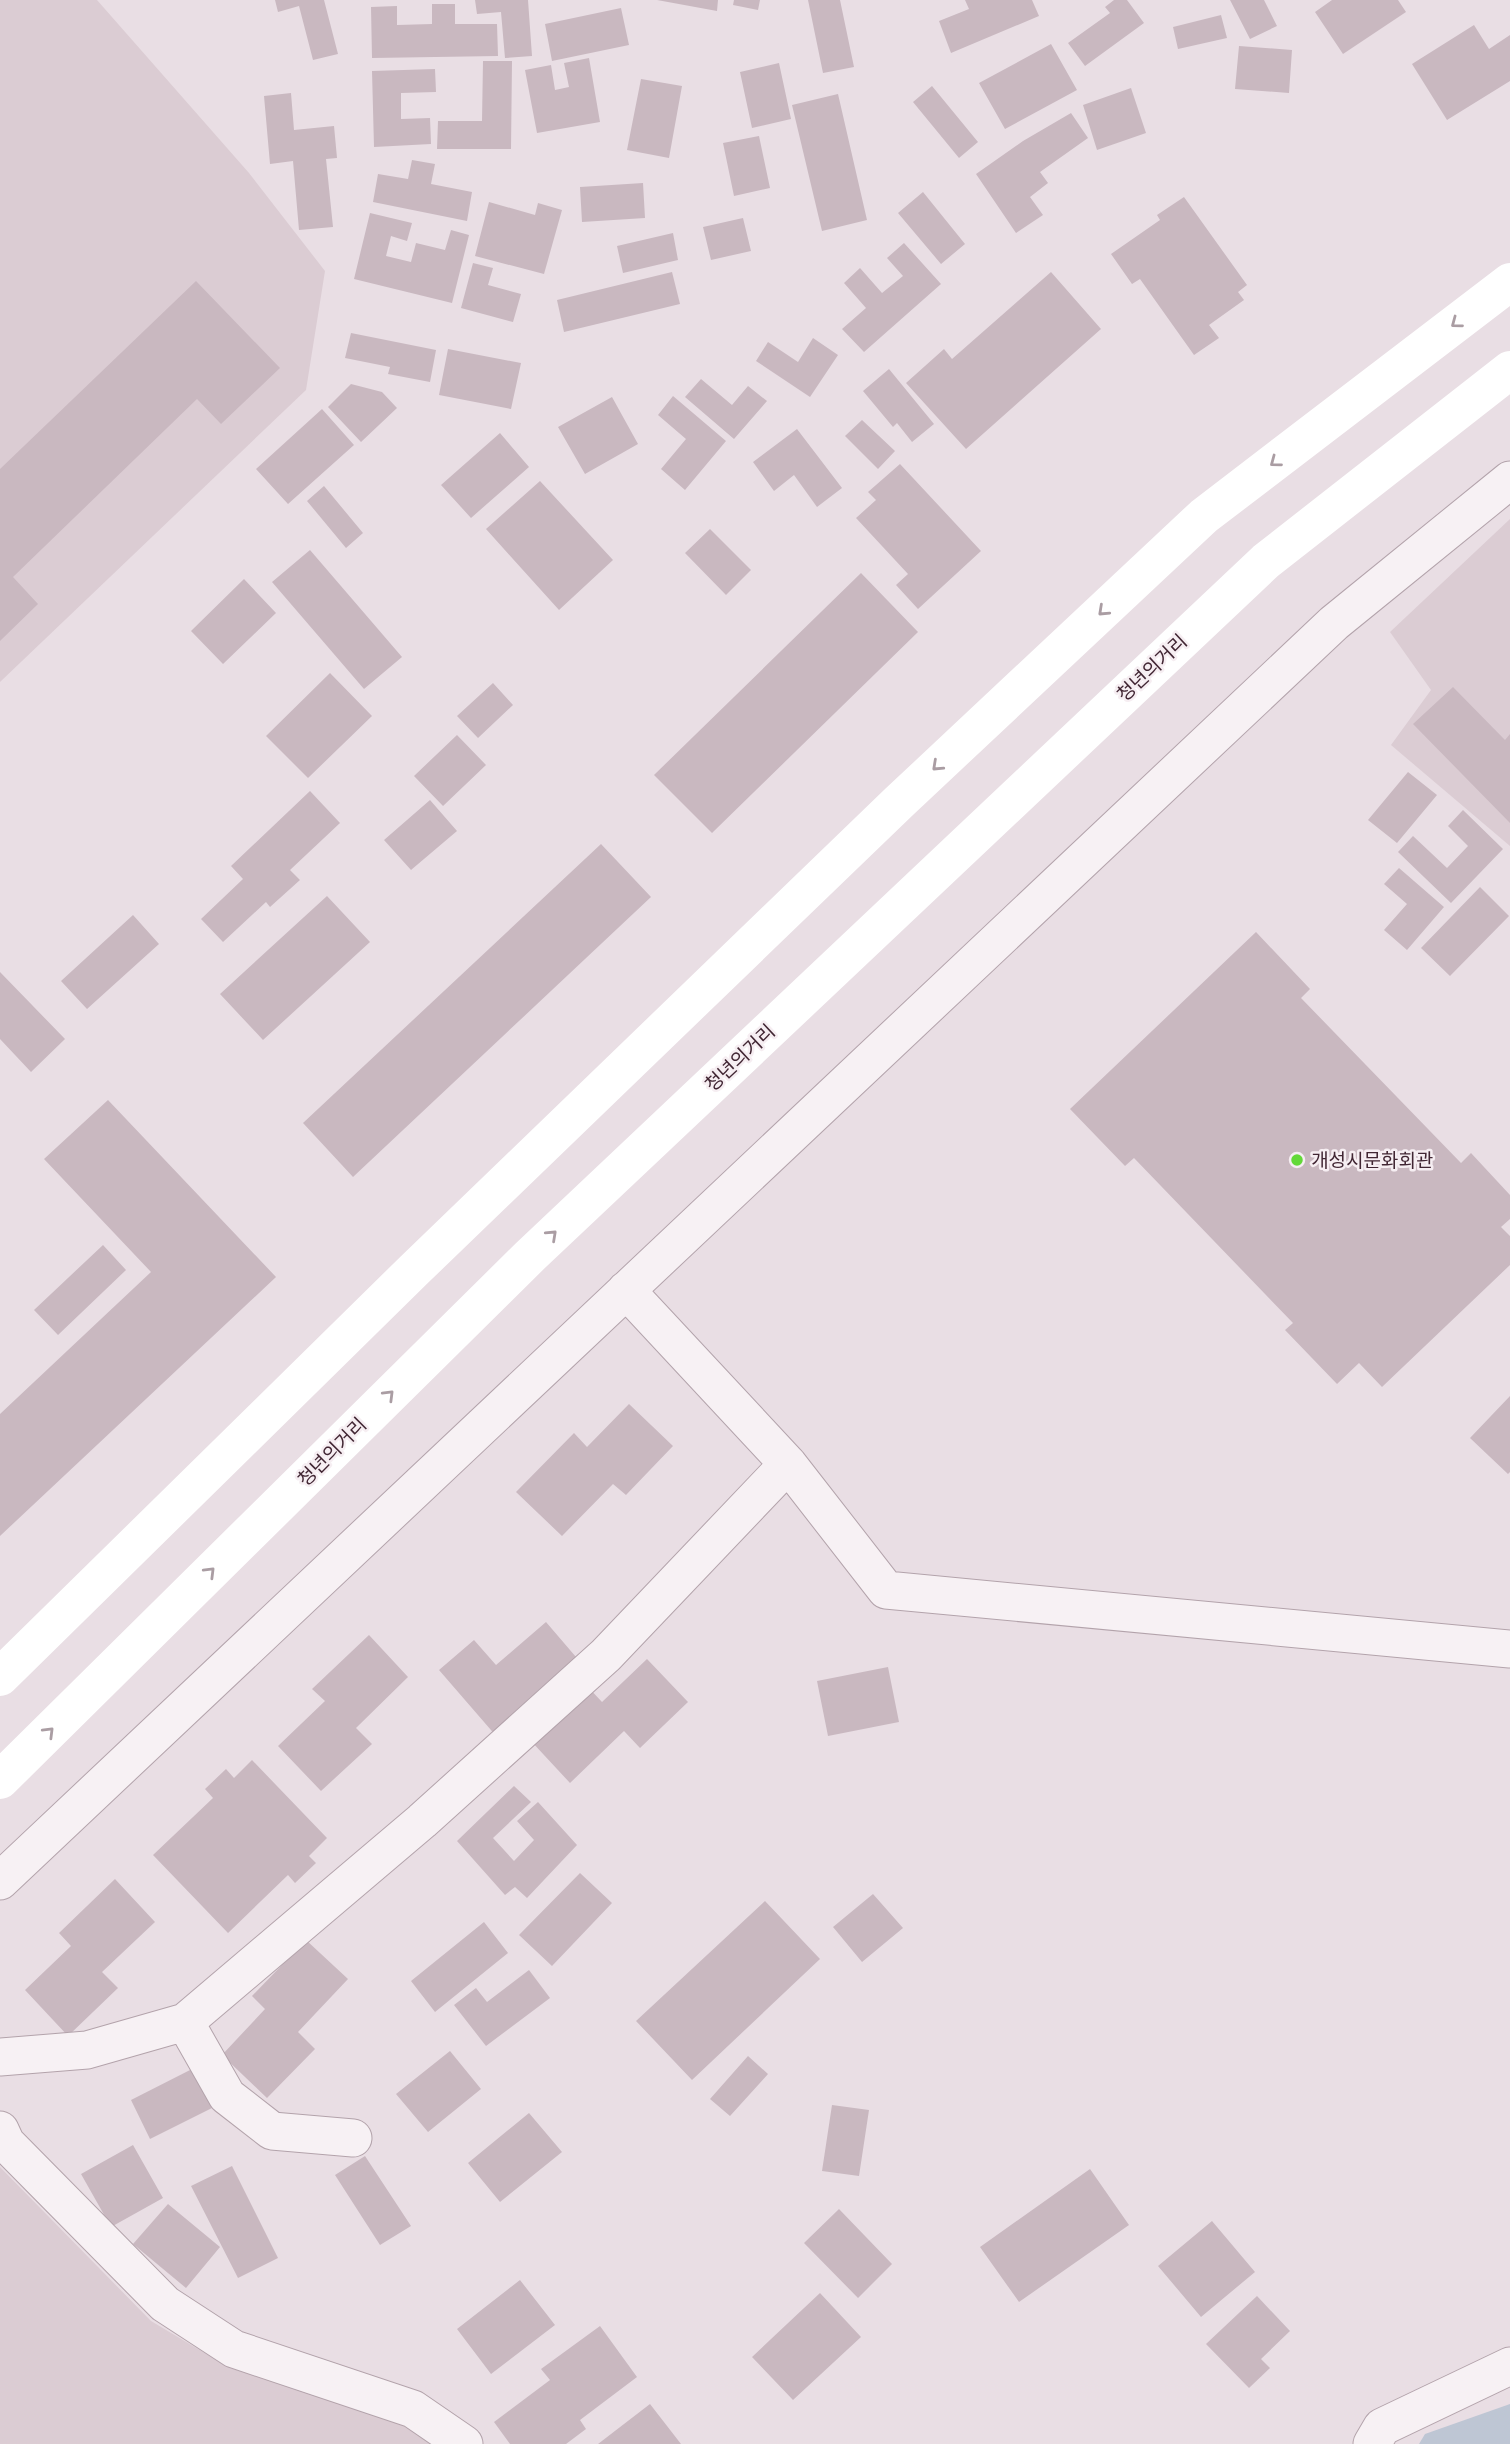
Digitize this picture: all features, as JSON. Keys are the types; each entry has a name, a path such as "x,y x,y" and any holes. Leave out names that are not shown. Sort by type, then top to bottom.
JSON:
{"main road":[{"path":"0,1677 414,1269 899,802 1204,516 1510,282"},
{"name":"청년의거리","path":"0,1780 530,1256 1256,570 1510,370"}],"street":[{"path":"0,1881 1334,623 1510,480"},
{"path":"626,1290 788,1464 886,1590 1510,1649"},
{"path":"0,2057 87,2050 185,2022 422,1821 606,1655 788,1464"},
{"path":"185,2022 227,2096 272,2130 353,2138"},
{"path":"0,2130 6,2143 165,2304 234,2349 414,2409 464,2444"},
{"path":"1373,2444 1382,2427 1510,2366"}],"shaded area":[{"path":"0,0 97,0 249,173 325,271 306,390 0,682"},
{"path":"1510,519 1510,846 1391,745 1431,690 1390,632"},
{"path":"0,2167 151,2321 230,2368 396,2420 435,2444 0,2444"},
{"path":"1510,2404 1510,2444 1419,2444 1425,2434"}],"building":[{"path":"275,0 324,0 338,54 313,60 299,6 278,12"},
{"path":"475,0 528,0 532,56 505,58 501,12 477,14"},
{"path":"657,0 718,0 717,11"},
{"path":"734,0 760,0 758,10 733,5"},
{"path":"808,0 840,0 854,67 823,73"},
{"path":"965,0 1032,0 1039,16 951,53 939,21 969,9"},
{"path":"1114,0 1127,0 1144,23 1085,66 1068,43 1110,13 1105,7"},
{"path":"1230,0 1264,0 1277,26 1250,39"},
{"path":"1332,0 1398,0 1406,12 1343,54 1315,12"},
{"path":"432,4 455,4 455,24 497,24 498,56 372,58 371,7 397,6 397,25 432,24"},
{"path":"621,8 629,45 552,61 545,24"},
{"path":"1221,15 1227,38 1178,49 1173,27"},
{"path":"1474,25 1489,49 1510,35 1510,81 1447,120 1412,64"},
{"path":"1051,44 1077,90 1005,129 979,83"},
{"path":"1239,46 1292,50 1289,93 1235,89"},
{"path":"589,58 600,122 537,133 525,70 551,65 555,90 569,87 564,63"},
{"path":"483,61 512,61 511,149 437,149 438,121 482,121"},
{"path":"779,63 791,119 752,128 740,72"},
{"path":"435,69 436,92 401,93 401,119 430,118 431,144 374,147 372,71"},
{"path":"641,79 682,86 669,158 627,150"},
{"path":"932,86 978,142 959,158 913,102"},
{"path":"1131,88 1146,133 1097,150 1083,105"},
{"path":"291,93 294,130 334,126 337,158 326,159 333,227 299,230 293,161 270,164 264,96"},
{"path":"838,94 867,220 822,231 792,105"},
{"path":"1071,113 1088,138 1040,172 1048,183 1030,197 1043,215 1016,233 976,174 1023,141"},
{"path":"759,136 770,188 734,196 723,143"},
{"path":"412,160 435,164 431,184 472,192 467,221 373,202 378,174 408,179"},
{"path":"643,183 645,218 582,222 580,187"},
{"path":"923,192 965,244 941,264 898,213"},
{"path":"1184,197 1247,285 1238,292 1244,300 1209,325 1219,338 1194,355 1140,279 1132,284 1111,254 1160,220 1157,215"},
{"path":"489,202 535,215 538,203 562,210 544,274 475,256"},
{"path":"370,213 412,223 407,241 391,236 386,256 411,262 416,243 445,250 451,230 469,235 452,303 354,279"},
{"path":"743,218 751,251 711,260 703,227"},
{"path":"673,233 678,260 623,273 617,246"},
{"path":"904,243 941,284 864,352 842,329 866,308 844,283 860,268 882,293 903,276 887,258"},
{"path":"473,263 493,268 488,285 521,294 513,322 461,308"},
{"path":"672,272 680,304 564,332 557,300"},
{"path":"1051,272 1101,329 966,449 906,383 944,349 952,359"},
{"path":"196,281 280,368 221,424 197,399 13,577 38,604 0,641 0,469"},
{"path":"351,333 436,350 430,382 388,374 390,367 345,358"},
{"path":"813,338 838,355 810,397 756,361 768,342 798,362"},
{"path":"448,349 521,363 511,409 439,395"},
{"path":"889,369 934,424 912,442 897,423 893,427 863,391"},
{"path":"701,379 732,405 748,386 767,401 734,439 685,397"},
{"path":"351,384 382,392 397,408 361,442 328,407"},
{"path":"673,396 726,441 685,490 661,469 686,439 658,415"},
{"path":"612,397 638,444 585,474 558,427"},
{"path":"322,409 354,445 288,504 256,469"},
{"path":"862,420 895,451 878,469 845,436"},
{"path":"797,429 842,488 817,507 794,475 774,491 753,462"},
{"path":"500,433 529,467 471,518 441,485"},
{"path":"900,464 981,551 918,609 896,585 908,574 856,518 876,500 868,492"},
{"path":"540,481 613,560 559,610 486,529"},
{"path":"324,486 363,533 346,548 307,501"},
{"path":"710,529 751,570 726,595 685,553"},
{"path":"310,550 402,657 364,689 272,582"},
{"path":"861,573 918,632 712,833 654,775"},
{"path":"244,579 276,613 223,664 191,631"},
{"path":"330,673 372,716 308,778 266,736"},
{"path":"493,683 513,705 478,738 457,716"},
{"path":"1453,687 1505,740 1510,734 1510,823 1413,724"},
{"path":"457,735 486,765 443,806 414,776"},
{"path":"1408,772 1437,795 1397,843 1368,820"},
{"path":"310,791 340,823 290,870 300,880 270,907 266,902 223,942 201,919 243,879 231,866"},
{"path":"430,800 457,831 411,870 384,840"},
{"path":"1463,810 1503,849 1451,903 1398,852 1413,836 1447,868 1468,846 1448,826"},
{"path":"601,844 651,897 353,1177 303,1123"},
{"path":"1399,868 1444,907 1407,950 1384,930 1407,904 1384,884"},
{"path":"1480,887 1509,916 1450,976 1421,948"},
{"path":"327,896 370,942 263,1040 220,994"},
{"path":"133,915 159,944 87,1009 61,981"},
{"name":"개성시문화회관","path":"1256,932 1310,989 1301,998 1461,1163 1471,1153 1510,1195 1510,1219 1501,1227 1510,1236 1510,1265 1382,1387 1359,1363 1337,1384 1285,1330 1293,1323 1134,1158 1125,1166 1070,1109"},
{"path":"0,972 65,1039 31,1072 0,1039"},
{"path":"108,1100 276,1277 0,1536 0,1414 151,1272 44,1159"},
{"path":"103,1245 126,1270 58,1335 34,1310"},
{"path":"1510,1396 1510,1472 1508,1474 1470,1438"},
{"path":"629,1404 673,1446 626,1495 613,1484 562,1536 516,1492 574,1433 587,1447"},
{"path":"546,1622 582,1664 497,1737 439,1670 474,1640 496,1665"},
{"path":"369,1635 408,1677 356,1728 372,1744 321,1791 278,1746 325,1701 312,1689"},
{"path":"647,1659 688,1702 640,1748 624,1731 570,1783 531,1741 588,1687 602,1702"},
{"path":"888,1667 899,1722 828,1736 817,1681"},
{"path":"252,1760 327,1838 309,1856 316,1863 295,1883 288,1875 228,1933 153,1855 213,1798 205,1789 226,1769 234,1778"},
{"path":"514,1786 531,1802 493,1838 514,1861 534,1840 517,1821 538,1802 577,1845 527,1898 515,1887 505,1895 457,1841"},
{"path":"580,1873 612,1903 552,1966 519,1935"},
{"path":"115,1879 155,1922 102,1972 118,1988 68,2036 25,1990 71,1946 59,1933"},
{"path":"873,1894 903,1928 862,1962 833,1927"},
{"path":"765,1901 820,1959 692,2080 636,2021"},
{"path":"484,1922 508,1953 435,2012 411,1981"},
{"path":"306,1940 348,1979 298,2032 315,2049 267,2098 222,2055 265,2009 252,1996"},
{"path":"529,1970 550,1998 486,2046 454,2005 476,1988 487,2002"},
{"path":"450,2051 481,2089 428,2132 396,2094"},
{"path":"748,2056 768,2074 730,2116 710,2099"},
{"path":"194,2068 214,2107 150,2139 131,2100"},
{"path":"832,2105 869,2110 859,2176 822,2171"},
{"path":"529,2113 562,2152 500,2202 468,2163"},
{"path":"133,2145 163,2198 111,2227 81,2174"},
{"path":"365,2156 411,2226 380,2245 335,2175"},
{"path":"232,2166 278,2258 238,2278 191,2186"},
{"path":"1090,2169 1129,2225 1019,2302 980,2247"},
{"path":"168,2204 220,2247 186,2288 133,2244"},
{"path":"839,2209 892,2264 858,2298 804,2243"},
{"path":"1212,2221 1255,2272 1201,2317 1158,2266"},
{"path":"520,2280 555,2325 491,2374 457,2329"},
{"path":"820,2293 861,2337 793,2400 752,2357"},
{"path":"1257,2296 1290,2331 1261,2359 1270,2368 1249,2388 1206,2344"},
{"path":"600,2326 637,2377 580,2420 586,2429 566,2444 510,2444 494,2422 550,2380 541,2369"},
{"path":"650,2404 681,2444 598,2444"}],"place":[{"name":"개성시문화회관","path":"1297,1160"}]}
